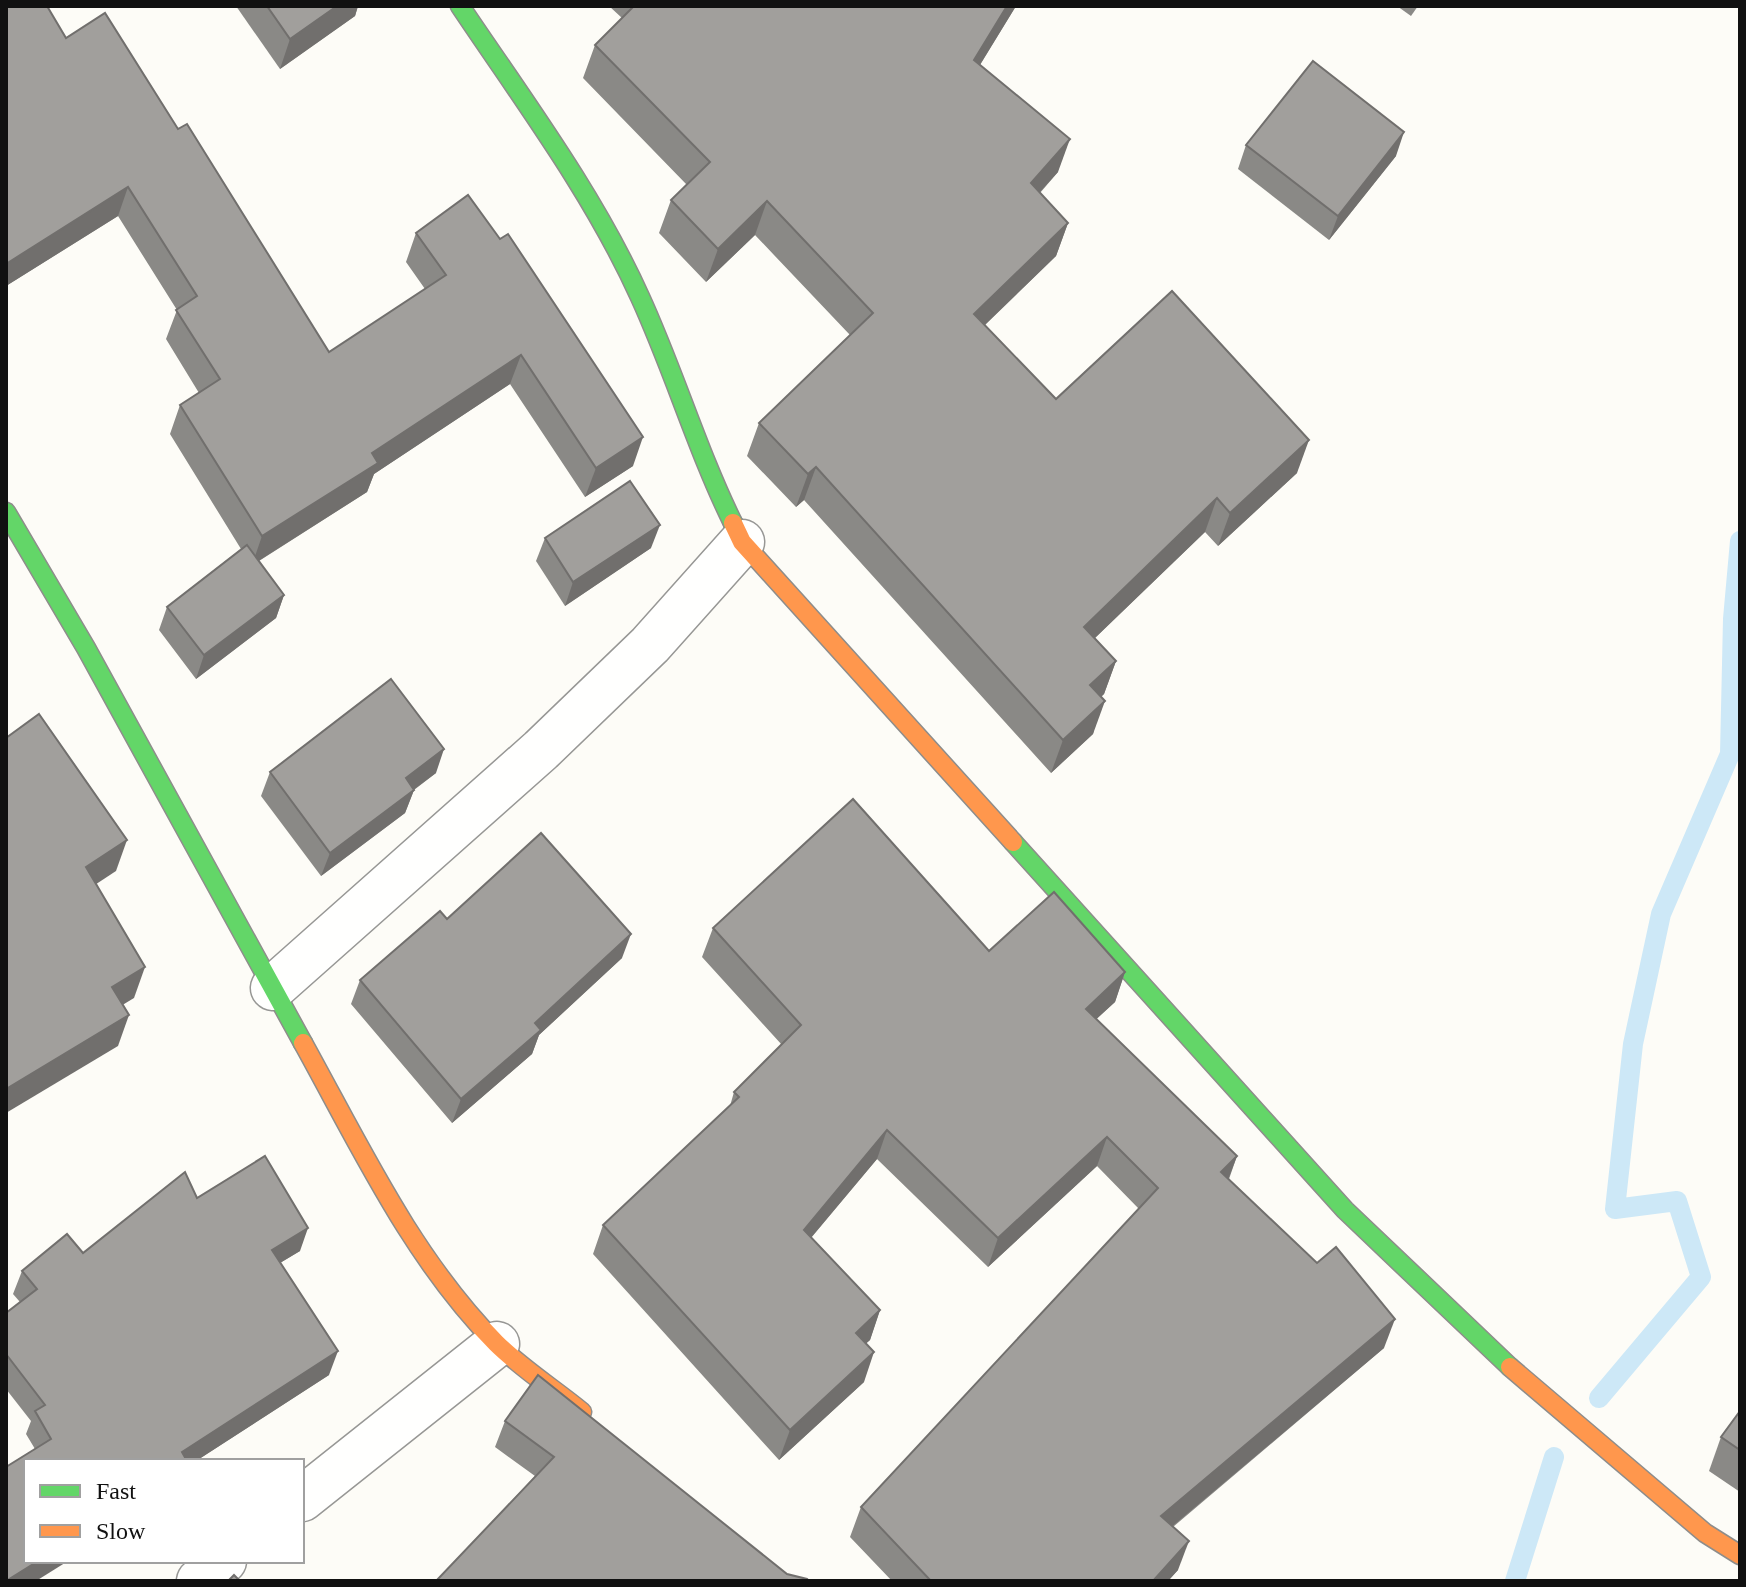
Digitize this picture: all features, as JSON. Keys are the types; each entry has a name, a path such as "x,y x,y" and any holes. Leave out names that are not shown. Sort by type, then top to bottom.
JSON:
{"street":[{"path":"460,6 578,182 640,296 710,477 742,542 1345,1210 1504,1362 1705,1533 1740,1555"},
{"path":"6,512 86,648 386,1194 452,1293 497,1344 596,1423"},
{"path":"273,988 541,750 650,645 742,542"},
{"path":"304,1497 497,1344"},
{"path":"199,1581 222,1563"}],"building":[{"path":"6,6 47,6 66,38 105,13 178,129 187,124 329,352 446,275 416,233 468,195 500,239 508,234 643,437 596,468 521,355 372,453 378,463 262,536 180,405 220,379 176,310 197,296 128,187 6,264"},
{"path":"267,6 337,6 290,39"},
{"path":"634,6 1007,6 974,60 1070,139 1031,183 1068,223 974,314 1056,399 1172,291 1309,440 1230,513 1217,498 1084,627 1116,661 1090,685 1105,701 1063,740 816,467 808,474 759,423 873,313 767,201 718,249 671,200 710,162 595,45"},
{"path":"1313,61 1404,132 1338,216 1246,145"},
{"path":"630,481 660,525 573,582 545,538"},
{"path":"247,545 284,595 204,655 167,607"},
{"path":"391,679 444,749 406,778 414,790 330,853 270,772"},
{"path":"39,714 127,840 86,867 145,967 112,987 129,1015 6,1089 6,738"},
{"path":"853,799 989,951 1054,892 1125,972 1086,1009 1237,1156 1221,1172 1317,1263 1336,1247 1395,1319 1161,1516 1189,1541 1153,1581 931,1581 861,1507 1158,1188 1107,1137 998,1238 887,1130 804,1230 880,1310 856,1333 874,1352 790,1430 603,1225 739,1097 734,1092 801,1025 713,928"},
{"path":"541,833 631,934 535,1023 541,1030 461,1099 360,980 440,911 447,919"},
{"path":"265,1156 308,1228 272,1250 338,1351 182,1452 186,1459 24,1459 24,1563 35,1563 6,1581 6,1467 51,1439 35,1411 45,1405 6,1354 6,1313 37,1289 22,1271 67,1234 83,1253 185,1172 197,1198"},
{"path":"538,1375 787,1574 809,1581 436,1581 554,1457 505,1421"},
{"path":"1740,1411 1740,1450 1721,1437"}],"waterway":[{"path":"1599,1398 1701,1277 1677,1201 1615,1209 1633,1044 1661,914 1730,754 1733,619 1740,541"},
{"path":"1515,1581 1554,1457"}],"traffic: fast":[{"path":"460,6 556,148 621,258 652,325 733,523"},
{"path":"6,512 86,648 303,1043"},
{"path":"1013,842 1345,1210 1510,1367"}],"traffic: slow":[{"path":"733,523 742,542 1013,842"},
{"path":"303,1043 389,1200 438,1275 496,1343 582,1412"},
{"path":"1510,1367 1705,1533 1740,1555"}]}
